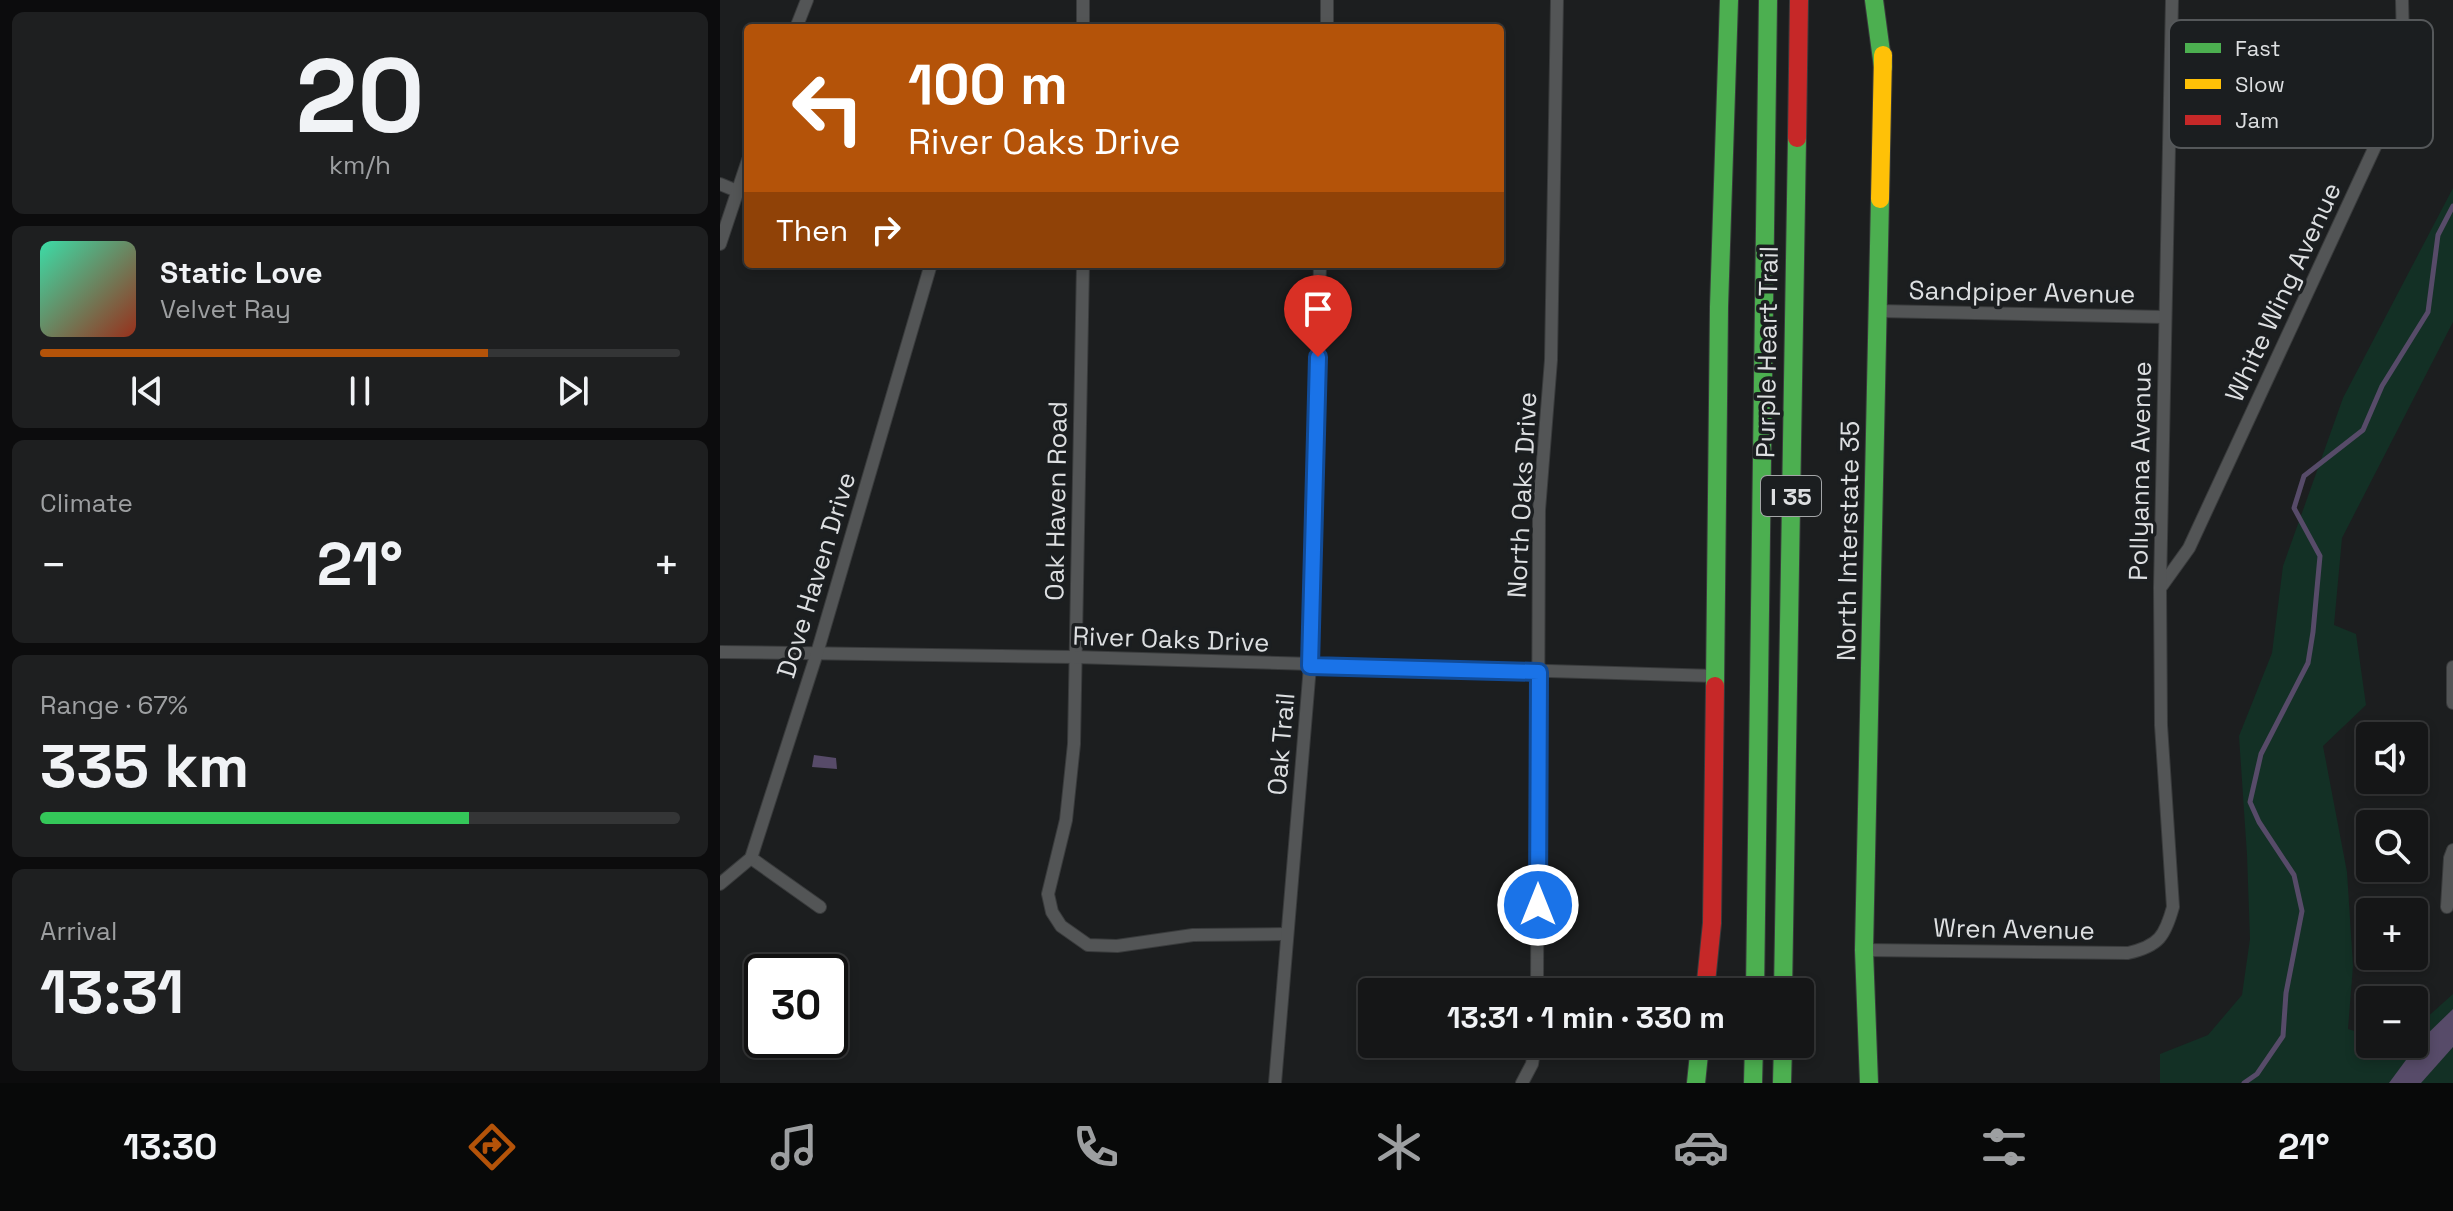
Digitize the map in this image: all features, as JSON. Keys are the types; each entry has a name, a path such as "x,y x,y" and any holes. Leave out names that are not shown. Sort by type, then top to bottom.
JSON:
{"main road":[{"path":"1706,978 1712,923 1719,307 1729,0"},
{"name":"Purple Heart Trail","path":"1755,978 1768,0"},
{"name":"Purple Heart Trail","path":"1783,978 1799,0"},
{"path":"1874,0 1883,67"},
{"name":"North Interstate 35","path":"1869,1083 1864,950 1886,0"},
{"path":"1696,1083 1699,1058"},
{"path":"1753,1083 1754,1058"},
{"path":"1782,1083 1783,1058"}],"street":[{"path":"798,24 807,0"},
{"path":"1083,0 1083,24"},
{"path":"1327,0 1327,24"},
{"name":"North Oaks Drive","path":"1537,978 1539,510 1551,360 1557,0"},
{"name":"Pollyanna Avenue","path":"2172,0 2172,20"},
{"name":"White Wing Avenue","path":"2402,0 2402,20"},
{"name":"Pollyanna Avenue","path":"2159,939 2173,907 2161,725 2160,588 2169,136"},
{"name":"White Wing Avenue","path":"2160,588 2189,548 2374,148"},
{"path":"720,244 744,171"},
{"path":"720,184 737,191"},
{"name":"Dove Haven Drive","path":"751,858 817,653 930,268"},
{"name":"Oak Haven Road","path":"1083,268 1074,744 1066,820 1048,894 1052,912 1061,926 1088,945 1117,946 1193,935 1286,934"},
{"name":"Oak Trail","path":"1275,1083 1310,666 1320,268"},
{"name":"Sandpiper Avenue","path":"1879,311 2165,317"},
{"name":"River Oaks Drive","path":"720,652 1074,657 1716,676"},
{"path":"2453,667 2453,703"},
{"path":"2447,907 2453,850"},
{"path":"720,884 751,858 820,907"},
{"name":"Wren Avenue","path":"1864,950 2128,953 2148,948 2159,939"},
{"path":"1522,1083 1533,1058"}],"green space":[{"path":"2453,188 2453,322 2342,538 2334,625 2356,634 2366,705 2323,746 2347,872 2353,966 2348,1029 2356,1032 2356,1058 2428,1058 2428,1016 2453,994 2453,1083 2160,1083 2160,1054 2208,1035 2242,995 2250,939 2239,736 2272,653 2283,566 2343,398"}],"shaded area":[{"path":"814,755 836,758 837,769 812,767"},
{"path":"2453,1009 2453,1047 2421,1083 2389,1083 2407,1058 2428,1058 2428,1033"}],"waterway":[{"path":"2244,1083 2257,1074 2283,1036 2286,993 2302,911 2294,875 2259,822 2250,802 2261,754 2308,663 2313,632 2320,556 2294,508 2304,476 2363,430 2382,386 2428,312 2438,235 2453,206"}],"traffic: fast":[{"path":"1715,686 1719,307 1729,0"},
{"path":"1755,978 1768,0"},
{"path":"1874,0 1883,67"},
{"path":"1783,978 1797,138"},
{"path":"1869,1083 1864,950 1880,199"},
{"path":"1696,1083 1699,1058"},
{"path":"1753,1083 1754,1058"},
{"path":"1782,1083 1783,1058"}],"traffic: slow":[{"path":"1880,199 1883,55"}],"traffic: jam":[{"path":"1797,138 1799,0"},
{"path":"1706,978 1712,923 1715,686"}],"route":[{"path":"1318,357 1310,666 1539,672 1538,905"}]}
